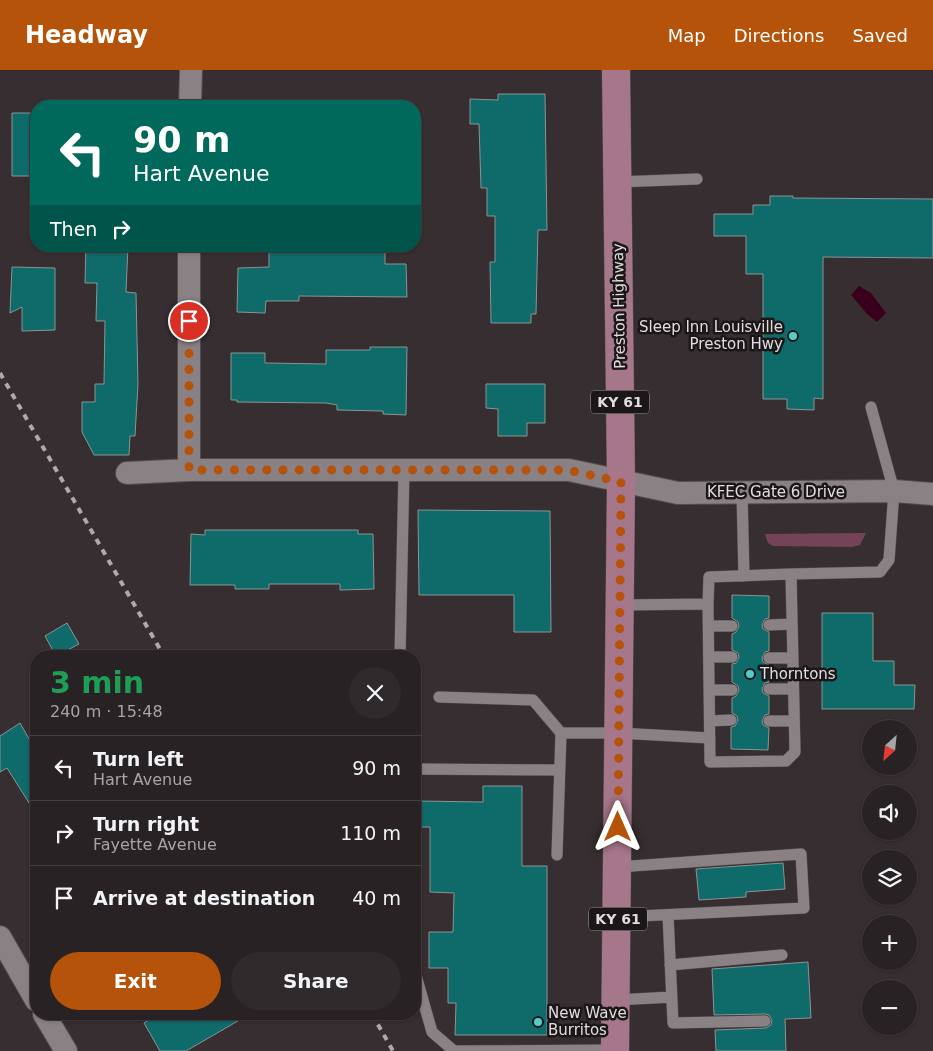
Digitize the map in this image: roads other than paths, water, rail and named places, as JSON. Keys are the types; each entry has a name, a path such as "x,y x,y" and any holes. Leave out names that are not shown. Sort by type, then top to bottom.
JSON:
{"main road":[{"name":"Preston Highway","path":"615,1050 618,917 621,482 616,70"}],"street":[{"path":"190,100 191,70"},
{"path":"189,252 189,470"},
{"name":"KFEC Gate 6 Drive","path":"127,472 189,470 568,470 678,493 894,491 933,494"},
{"path":"0,937 7,964 30,993"},
{"path":"48,1020 66,1051"}],"lane":[{"path":"617,182 697,179"},
{"path":"791,574 795,752 786,761 710,762 709,577 791,574 880,572 890,560 894,491 871,407"},
{"path":"400,650 404,470"},
{"path":"742,492 744,576"},
{"path":"620,605 708,604"},
{"path":"769,625 792,624"},
{"path":"708,626 732,626"},
{"path":"709,657 732,657"},
{"path":"769,658 793,658"},
{"path":"769,689 793,689"},
{"path":"709,690 732,690"},
{"path":"439,697 533,700 561,733 557,855"},
{"path":"710,721 732,720"},
{"path":"769,721 794,721"},
{"path":"561,733 618,733 710,738"},
{"path":"421,769 560,770"},
{"path":"618,867 801,854 804,908 618,917"},
{"path":"668,915 673,1023 765,1021"},
{"path":"670,964 782,955"},
{"path":"421,993 432,1032 454,1051 615,1050"},
{"path":"615,1000 672,998"}],"railway":[{"path":"0,373 161,650"},
{"path":"375,1020 393,1051"}],"place":[{"name":"Sleep Inn Louisville Preston Hwy","path":"793,336"},
{"name":"Thorntons","path":"750,674"},
{"name":"New Wave Burritos","path":"538,1022"}]}
